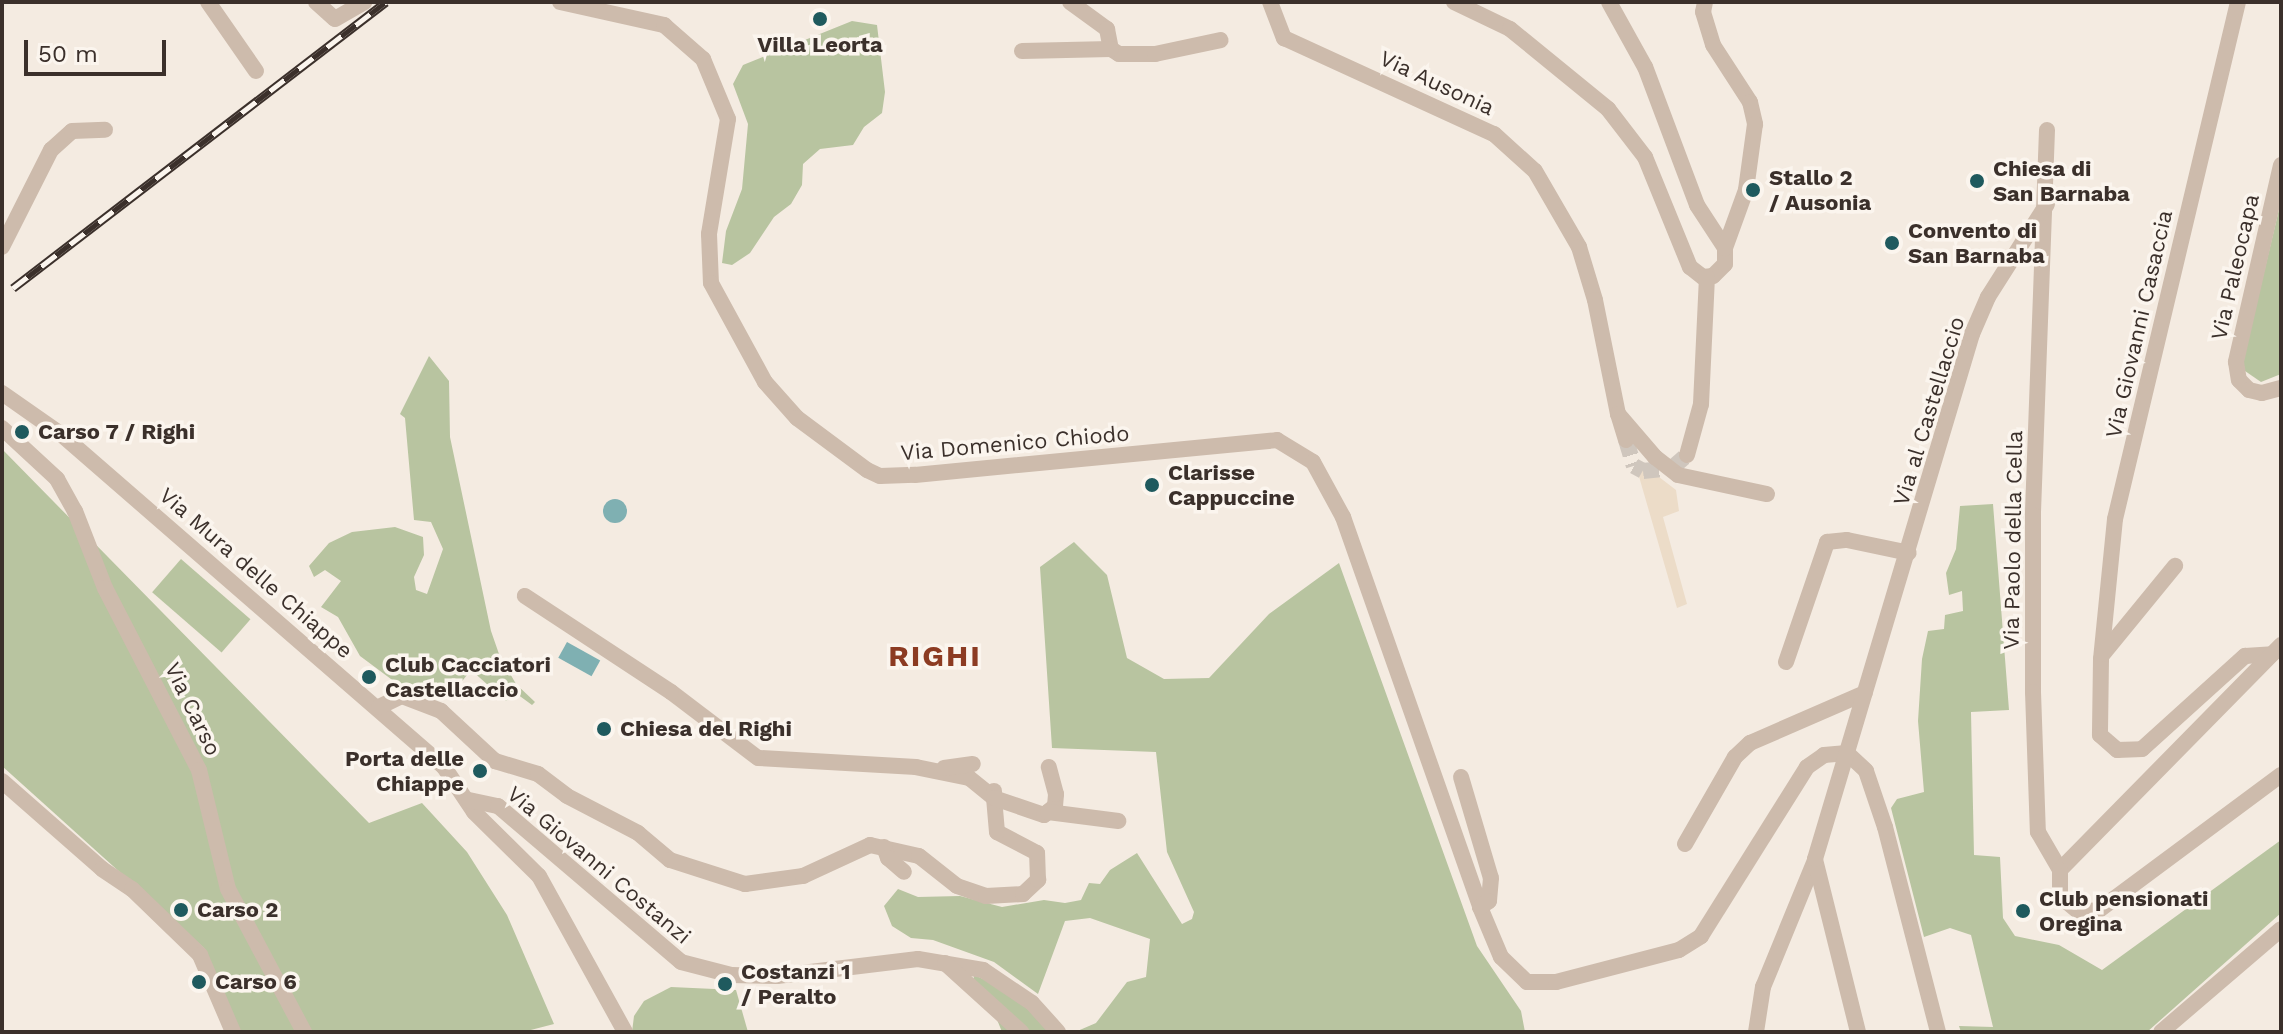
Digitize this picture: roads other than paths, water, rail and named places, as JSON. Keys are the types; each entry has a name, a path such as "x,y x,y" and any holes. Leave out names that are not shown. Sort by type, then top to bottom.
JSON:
{"street":[{"path":"208,2 256,71"},
{"path":"316,2 335,19 364,2"},
{"path":"1070,2 1107,29 1111,49"},
{"name":"Via Ausonia","path":"1270,2 1284,38 1494,134 1535,171 1579,247 1595,300 1626,440"},
{"path":"1454,2 1510,29 1608,109 1645,157 1690,267 1707,277"},
{"path":"1609,2 1645,67 1697,205 1725,248"},
{"path":"1705,2 1703,12 1713,45 1750,102 1755,124 1746,190 1725,248 1723,268 1707,277"},
{"name":"Via Giovanni Casaccia","path":"2238,2 2115,519 2101,659 2100,735 2125,752 2152,743 2245,656 2276,650"},
{"name":"Via Domenico Chiodo","path":"567,3 664,25 696,49 713,75 728,119 709,234 711,283 765,382 797,418 867,470 880,476 915,475 1277,440 1313,462 1343,517 1480,907 1501,957 1527,982 1556,982 1679,950 1701,936 1729,897 1807,767 1824,755 1847,753"},
{"path":"1022,51 1111,49 1155,54 1221,40"},
{"path":"2,247 51,150 72,131 105,130"},
{"name":"Via Paolo della Cella","path":"2047,130 2047,204 2033,515 2033,706 2038,832 2060,870 2057,887 2070,909 2099,910 2281,775"},
{"name":"Via Paleocapa","path":"2281,165 2236,362 2239,380 2249,390 2262,393 2281,388"},
{"name":"Via al Castellaccio","path":"1815,859 1972,334 1988,297 2047,204"},
{"path":"1687,455 1701,404 1707,277"},
{"name":"Via Mura delle Chiappe","path":"2,393 74,445 379,707 444,767 492,833 539,876 622,1025"},
{"name":"Via Ausonia","path":"1618,414 1655,457 1678,475 1767,494"},
{"name":"Via Carso","path":"2,428 57,479 75,511 105,588 199,770 212,840 228,889 304,1032"},
{"path":"1786,662 1827,542 1847,540 1909,553"},
{"path":"2101,659 2175,566"},
{"path":"525,596 671,692 758,758 939,770 969,778 1026,813 1048,812 1118,821"},
{"path":"2060,870 2276,650"},
{"path":"1685,844 1735,757 1750,743 1865,693"},
{"path":"379,707 402,696 441,711 495,761 538,774 567,796 638,833 670,860 745,884 803,876 866,845 919,856 957,886 978,893 1001,898 1023,894 1038,880 1039,858 997,832 994,795"},
{"path":"1847,753 1866,771 1885,827 1938,1032"},
{"path":"939,770 973,764"},
{"path":"1048,812 1056,794 1049,767"},
{"path":"1461,777 1491,878 1489,901 1480,907"},
{"path":"2,781 102,869 132,889 200,955 233,1032"},
{"name":"Via Giovanni Costanzi","path":"469,800 478,798 498,806 681,962 731,975 777,976 918,959 983,970 1005,982 1058,1032"},
{"path":"884,847 888,858 904,872"},
{"path":"1756,1032 1763,987 1815,859"},
{"path":"1815,859 1858,1032"},
{"path":"2161,1032 2281,929"},
{"path":"945,963 1021,1032"}],"water":[{"path":"615,499 623,503 627,511 623,519 615,523 607,519 603,511 607,503"},
{"path":"567,642 600,660 592,676 558,658"}],"tunnel":[{"path":"1626,440 1634,466 1643,471 1672,468 1687,455"}],"railway":[{"path":"13,288 386,2"}],"place":[{"name":"Villa Leorta","path":"820,19"},
{"name":"Chiesa di San Barnaba","path":"1977,181"},
{"name":"Stallo 2 / Ausonia","path":"1753,190"},
{"name":"Convento di San Barnaba","path":"1892,243"},
{"name":"Carso 7 / Righi","path":"22,432"},
{"name":"Clarisse Cappuccine","path":"1152,485"},
{"name":"Club Cacciatori Castellaccio","path":"369,677"},
{"name":"Chiesa del Righi","path":"604,729"},
{"name":"Porta delle Chiappe","path":"480,771"},
{"name":"Carso 2","path":"181,910"},
{"name":"Club pensionati Oregina","path":"2023,911"},
{"name":"Carso 6","path":"199,982"},
{"name":"Costanzi 1 / Peralto","path":"725,984"}],"district":[{"name":"RIGHI","path":"935,656"}]}
